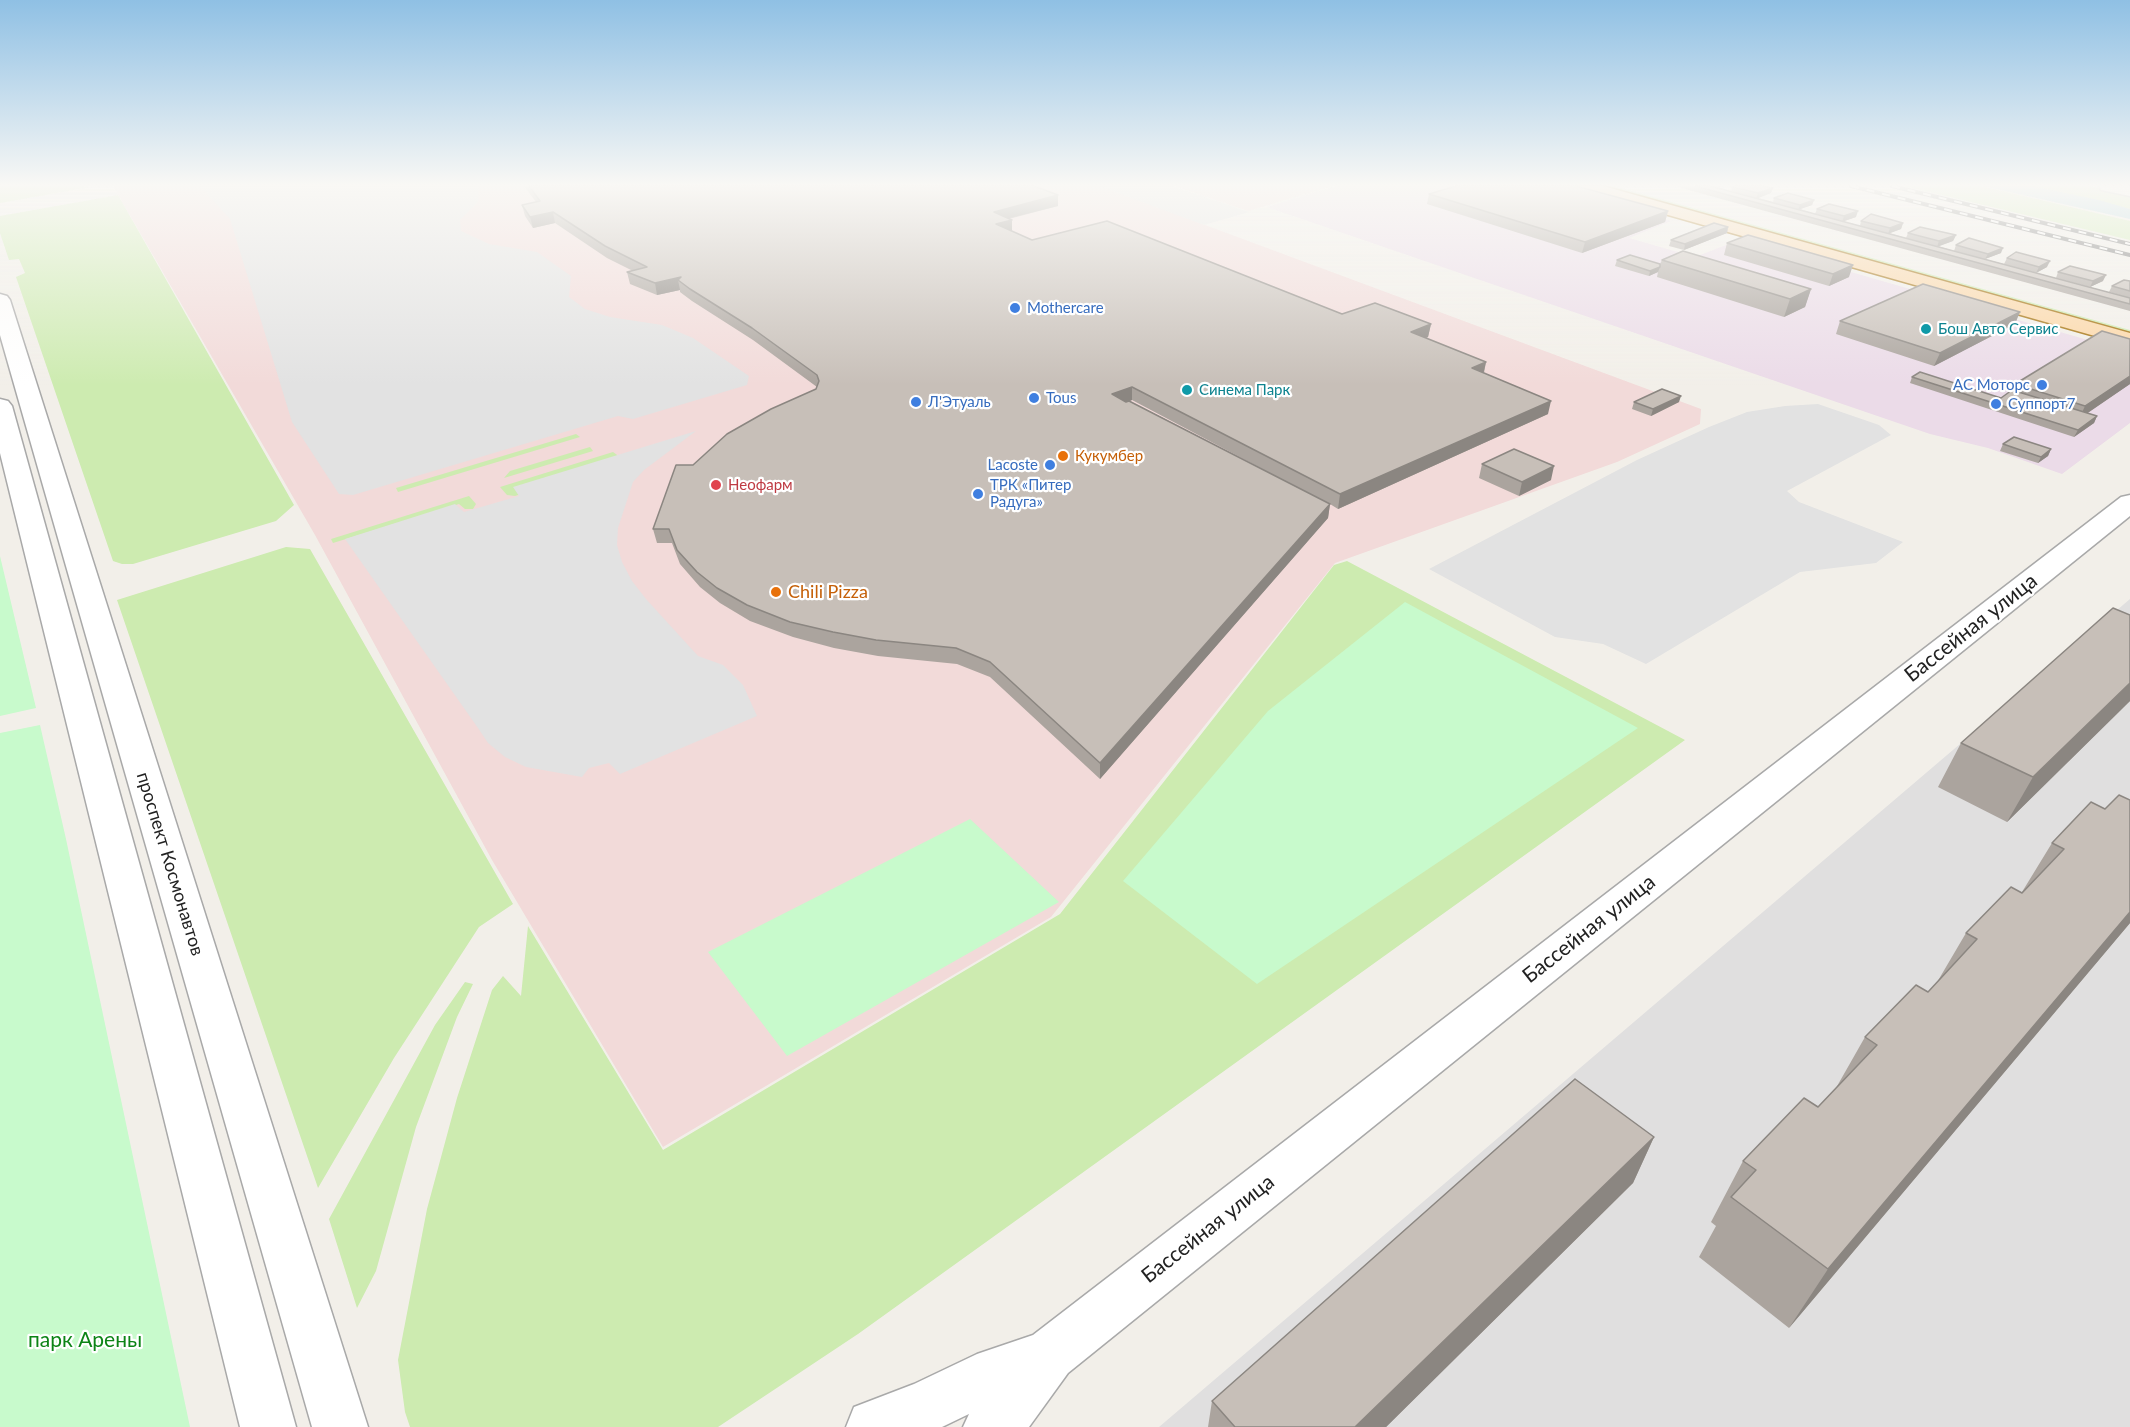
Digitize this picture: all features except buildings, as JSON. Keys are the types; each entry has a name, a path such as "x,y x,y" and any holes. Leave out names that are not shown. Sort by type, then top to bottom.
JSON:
{"main road":[{"path":"1821,253 2130,340"},
{"path":"1870,253 2130,325"}],"street":[{"name":"проспект Космонавтов","path":"0,300 340,1427"},
{"path":"0,405 268,1427"},
{"name":"Бассейная улица","path":"991,1427 1003,1416 1049,1354 2130,503"},
{"name":"Бассейная улица","path":"874,1427 929,1405 977,1380 1049,1354"}],"shaded area":[{"path":"152,253 1279,253 1701,409 1700,424 1617,462 1335,563 1051,917 663,1147 492,860 315,535"},
{"path":"240,253 538,253 571,276 569,297 585,309 610,317 662,325 693,338 749,376 747,385 633,419 618,416 353,495 339,494 292,422"},
{"path":"1400,253 1680,253 1695,257 1706,253 1783,253 2130,352 2130,423 2062,474 1988,448 1930,434"},
{"path":"1818,404 1879,425 1891,435 1787,491 1799,502 1903,542 1876,563 1800,572 1646,664 1603,644 1555,637 1429,569 1637,460 1709,427 1747,412"},
{"path":"696,431 644,470 633,482 618,528 617,545 622,562 632,581 646,599 698,656 723,665 743,685 757,716 620,774 609,763 589,768 582,777 526,767 505,757 488,743 345,539 455,504 464,512 519,496 513,487"},
{"path":"2130,599 2130,1427 1159,1427"}],"green space":[{"path":"7,253 151,253 294,505 276,521 133,564 113,561 16,277 25,273 19,259 9,260"},
{"path":"1840,253 1853,253 2130,330 2130,334"},
{"path":"576,434 580,437 398,492 396,488"},
{"path":"590,447 593,451 504,478 510,471"},
{"path":"613,452 624,460 515,496 507,495 500,487"},
{"path":"469,496 476,504 473,509 465,509 459,504 333,543 331,539"},
{"path":"286,547 310,549 513,904 479,927 394,1058 318,1188 117,600"},
{"path":"0,556 36,708 0,716"},
{"path":"1347,561 1685,740 858,1334 718,1427 410,1427 405,1412 398,1360 427,1209 457,1098 492,990 503,976 521,996 528,926 663,1150 1060,914 1334,565"},
{"path":"1405,602 1638,728 1257,984 1123,881 1268,711"},
{"name":"парк Арены","path":"40,725 190,1427 0,1427 0,733"},
{"path":"970,819 1059,902 787,1056 708,952"},
{"path":"465,982 473,984 457,1017 416,1127 376,1271 357,1308 329,1219 435,1025"}],"railway":[{"path":"2120,253 2130,255"}],"place":[{"name":"Mothercare","path":"1015,308"},
{"name":"Бош Авто Сервис","path":"1926,329"},
{"name":"АС Моторс","path":"2042,385"},
{"name":"Синема Парк","path":"1187,390"},
{"name":"Tous","path":"1034,398"},
{"name":"Л'Этуаль","path":"916,402"},
{"name":"Суппорт7","path":"1996,404"},
{"name":"Кукумбер","path":"1063,456"},
{"name":"Lacoste","path":"1050,465"},
{"name":"Неофарм","path":"716,485"},
{"name":"ТРК «Питер Радуга»","path":"978,494"},
{"name":"Chili Pizza","path":"776,592"}]}
